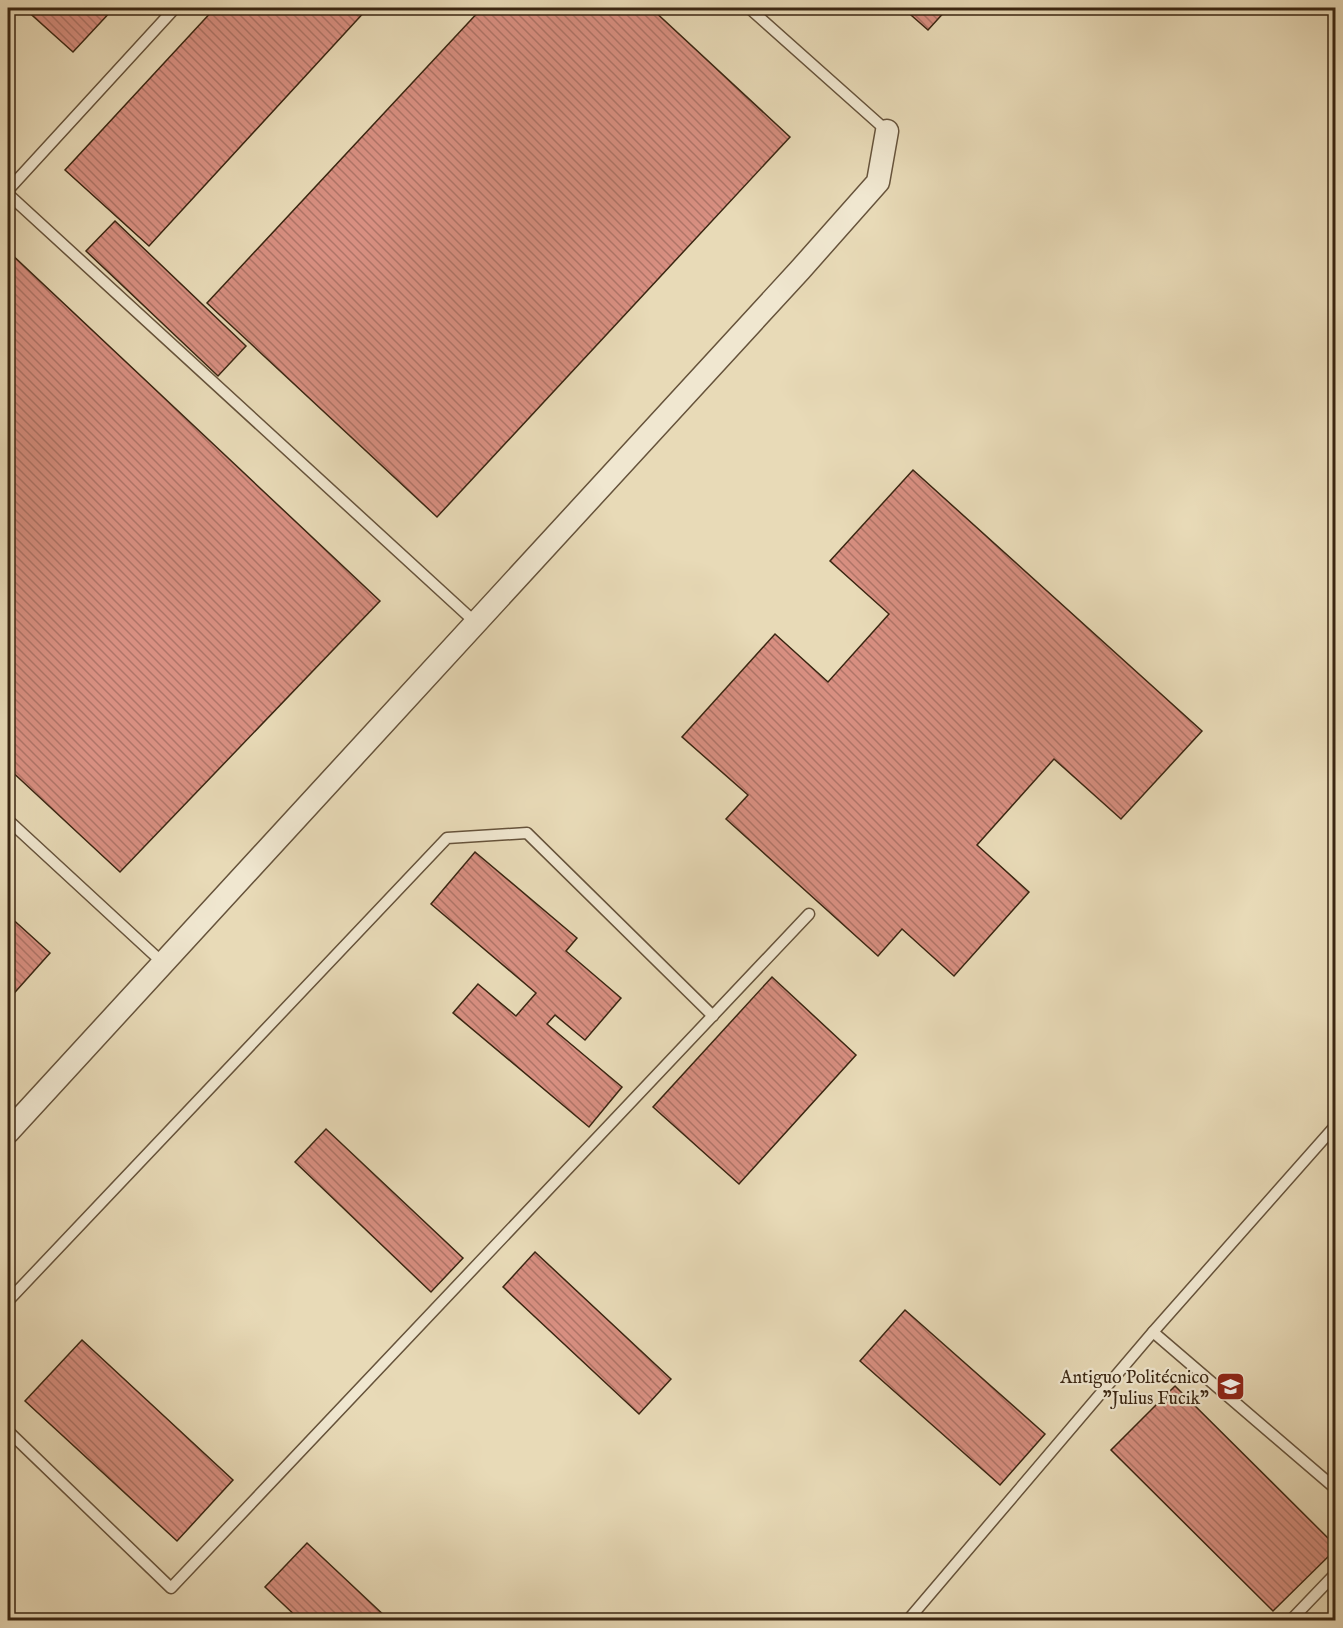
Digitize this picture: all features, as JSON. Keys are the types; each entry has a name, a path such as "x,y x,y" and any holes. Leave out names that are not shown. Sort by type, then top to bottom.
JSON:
{"street":[{"path":"8,1132 800,270 878,182 887,131"}],"lane":[{"path":"175,8 8,192 476,622"},
{"path":"749,8 887,131"},
{"path":"8,820 163,963"},
{"path":"8,1301 447,838 527,833 713,1016"},
{"path":"8,1431 171,1588 809,914"},
{"path":"908,1620 1153,1332 1335,1125"},
{"path":"1153,1332 1335,1489"},
{"path":"1291,1620 1335,1573"}],"building":[{"path":"24,8 114,8 73,52"},
{"path":"215,8 368,8 149,246 65,170"},
{"path":"482,8 651,8 790,137 437,517 207,303"},
{"path":"903,8 948,8 928,30"},
{"path":"115,221 246,346 218,376 86,251"},
{"path":"8,251 380,601 120,872 8,768"},
{"path":"913,470 1202,731 1121,819 1054,759 977,845 1029,892 954,976 902,929 878,956 726,819 748,795 682,737 775,634 828,682 889,614 830,561"},
{"path":"475,852 577,938 566,951 621,998 585,1040 555,1015 547,1024 622,1087 589,1127 453,1013 478,984 516,1016 536,993 431,904"},
{"path":"8,915 50,953 8,1000"},
{"path":"772,977 856,1055 739,1184 653,1107"},
{"path":"326,1129 463,1258 431,1292 295,1162"},
{"path":"535,1252 671,1379 639,1414 503,1287"},
{"path":"905,1310 1045,1434 1000,1485 860,1361"},
{"path":"82,1340 233,1480 177,1541 25,1401"},
{"path":"1175,1386 1336,1546 1336,1549 1273,1611 1111,1450"},
{"path":"307,1543 389,1620 300,1620 265,1587"}],"place":[{"name":"Antiguo Politécnico \"Julius Fucik\"","path":"1230,1387"}]}
